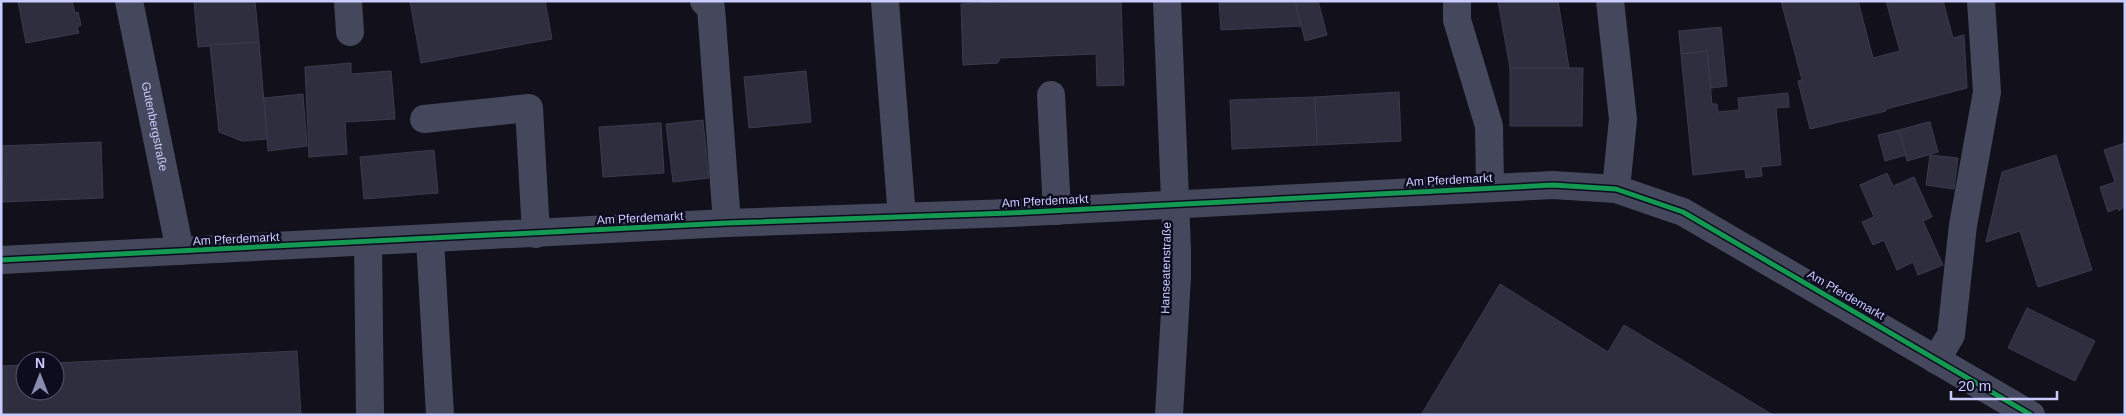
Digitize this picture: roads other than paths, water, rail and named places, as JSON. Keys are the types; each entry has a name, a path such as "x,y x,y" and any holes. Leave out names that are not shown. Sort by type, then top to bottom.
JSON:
{"street":[{"name":"Gutenbergstraße","path":"129,1 180,251"},
{"path":"348,1 350,32"},
{"path":"704,1 711,8 727,223"},
{"name":"Hanseatenstraße","path":"1167,1 1178,277 1169,415"},
{"path":"1457,1 1457,20 1489,126 1490,188"},
{"path":"1610,1 1623,119 1616,190"},
{"path":"1936,360 1951,335 1963,225 1987,92 1981,1"},
{"path":"885,2 902,217"},
{"path":"1051,95 1057,211"},
{"path":"424,120 529,108 536,234"},
{"name":"Am Pferdemarkt","path":"1,260 727,223 1057,211 1553,185 1616,190 1682,212 2032,415"},
{"path":"430,239 440,415"},
{"path":"368,242 370,415"}]}
